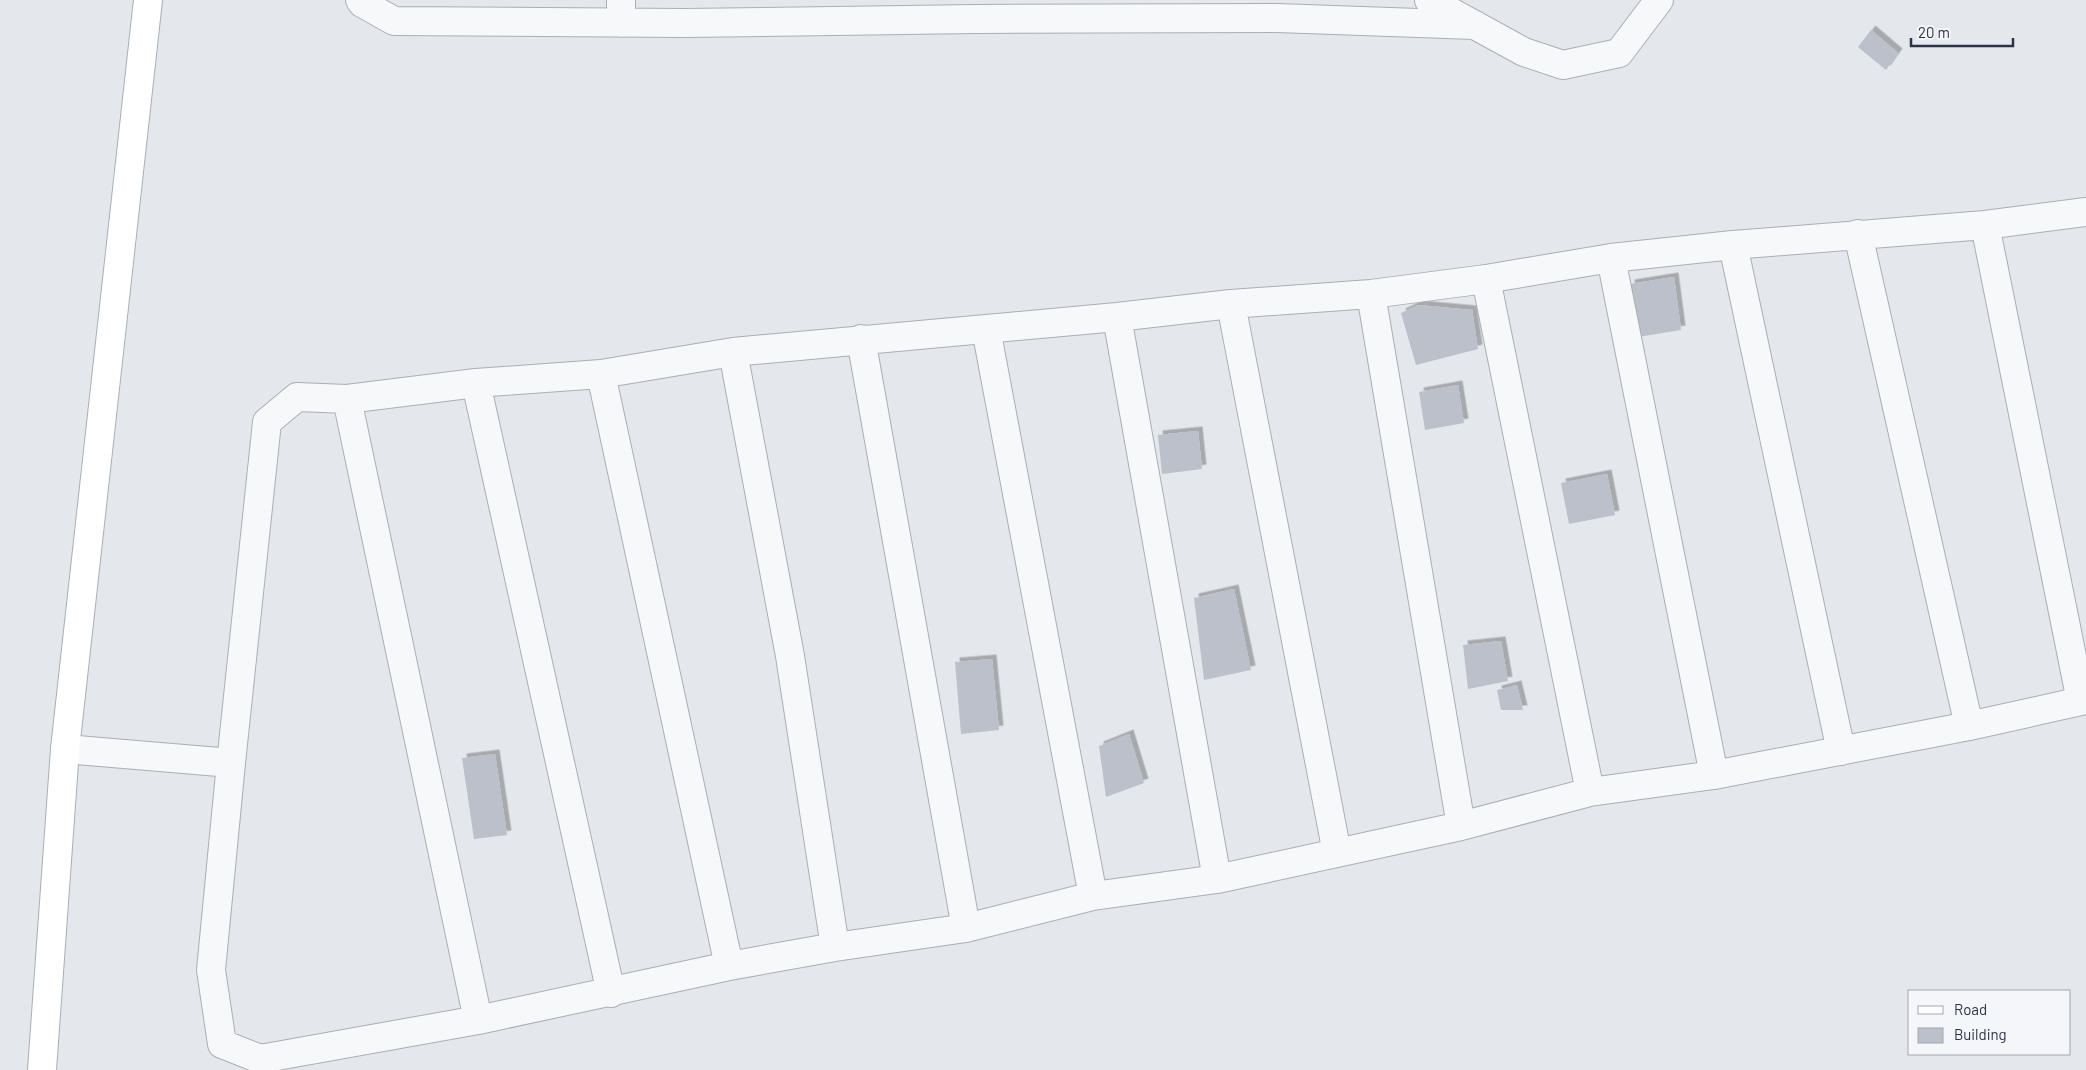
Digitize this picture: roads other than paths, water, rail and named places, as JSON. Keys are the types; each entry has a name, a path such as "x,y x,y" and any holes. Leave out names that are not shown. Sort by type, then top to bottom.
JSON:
{"main road":[{"path":"42,1070 65,749 148,0"}],"street":[{"path":"360,0 362,3 394,21 515,11 1266,9 1475,25"},
{"path":"1429,0 1524,52 1563,65 1619,53 1659,0"},
{"path":"1985,225 2084,700 1969,726 1714,775 1590,792 1461,826 1217,879 1093,896 966,928 835,947 730,966 478,1020 260,1059 222,1044 211,970 267,422 297,397 347,399 476,383 602,374 733,352 1117,317 1231,304 1371,294 1486,279 1611,258 1733,245 1985,225 2086,212"},
{"path":"1858,234 1969,726"},
{"path":"1733,245 1842,751"},
{"path":"1611,258 1714,775"},
{"path":"1486,279 1590,792"},
{"path":"1371,294 1461,826"},
{"path":"1231,304 1337,853"},
{"path":"1117,317 1217,879"},
{"path":"986,328 1093,896"},
{"path":"861,340 966,928"},
{"path":"733,352 790,656 835,947"},
{"path":"602,374 730,966"},
{"path":"476,383 611,993"},
{"path":"347,399 478,1020"},
{"path":"65,749 231,763"}]}
